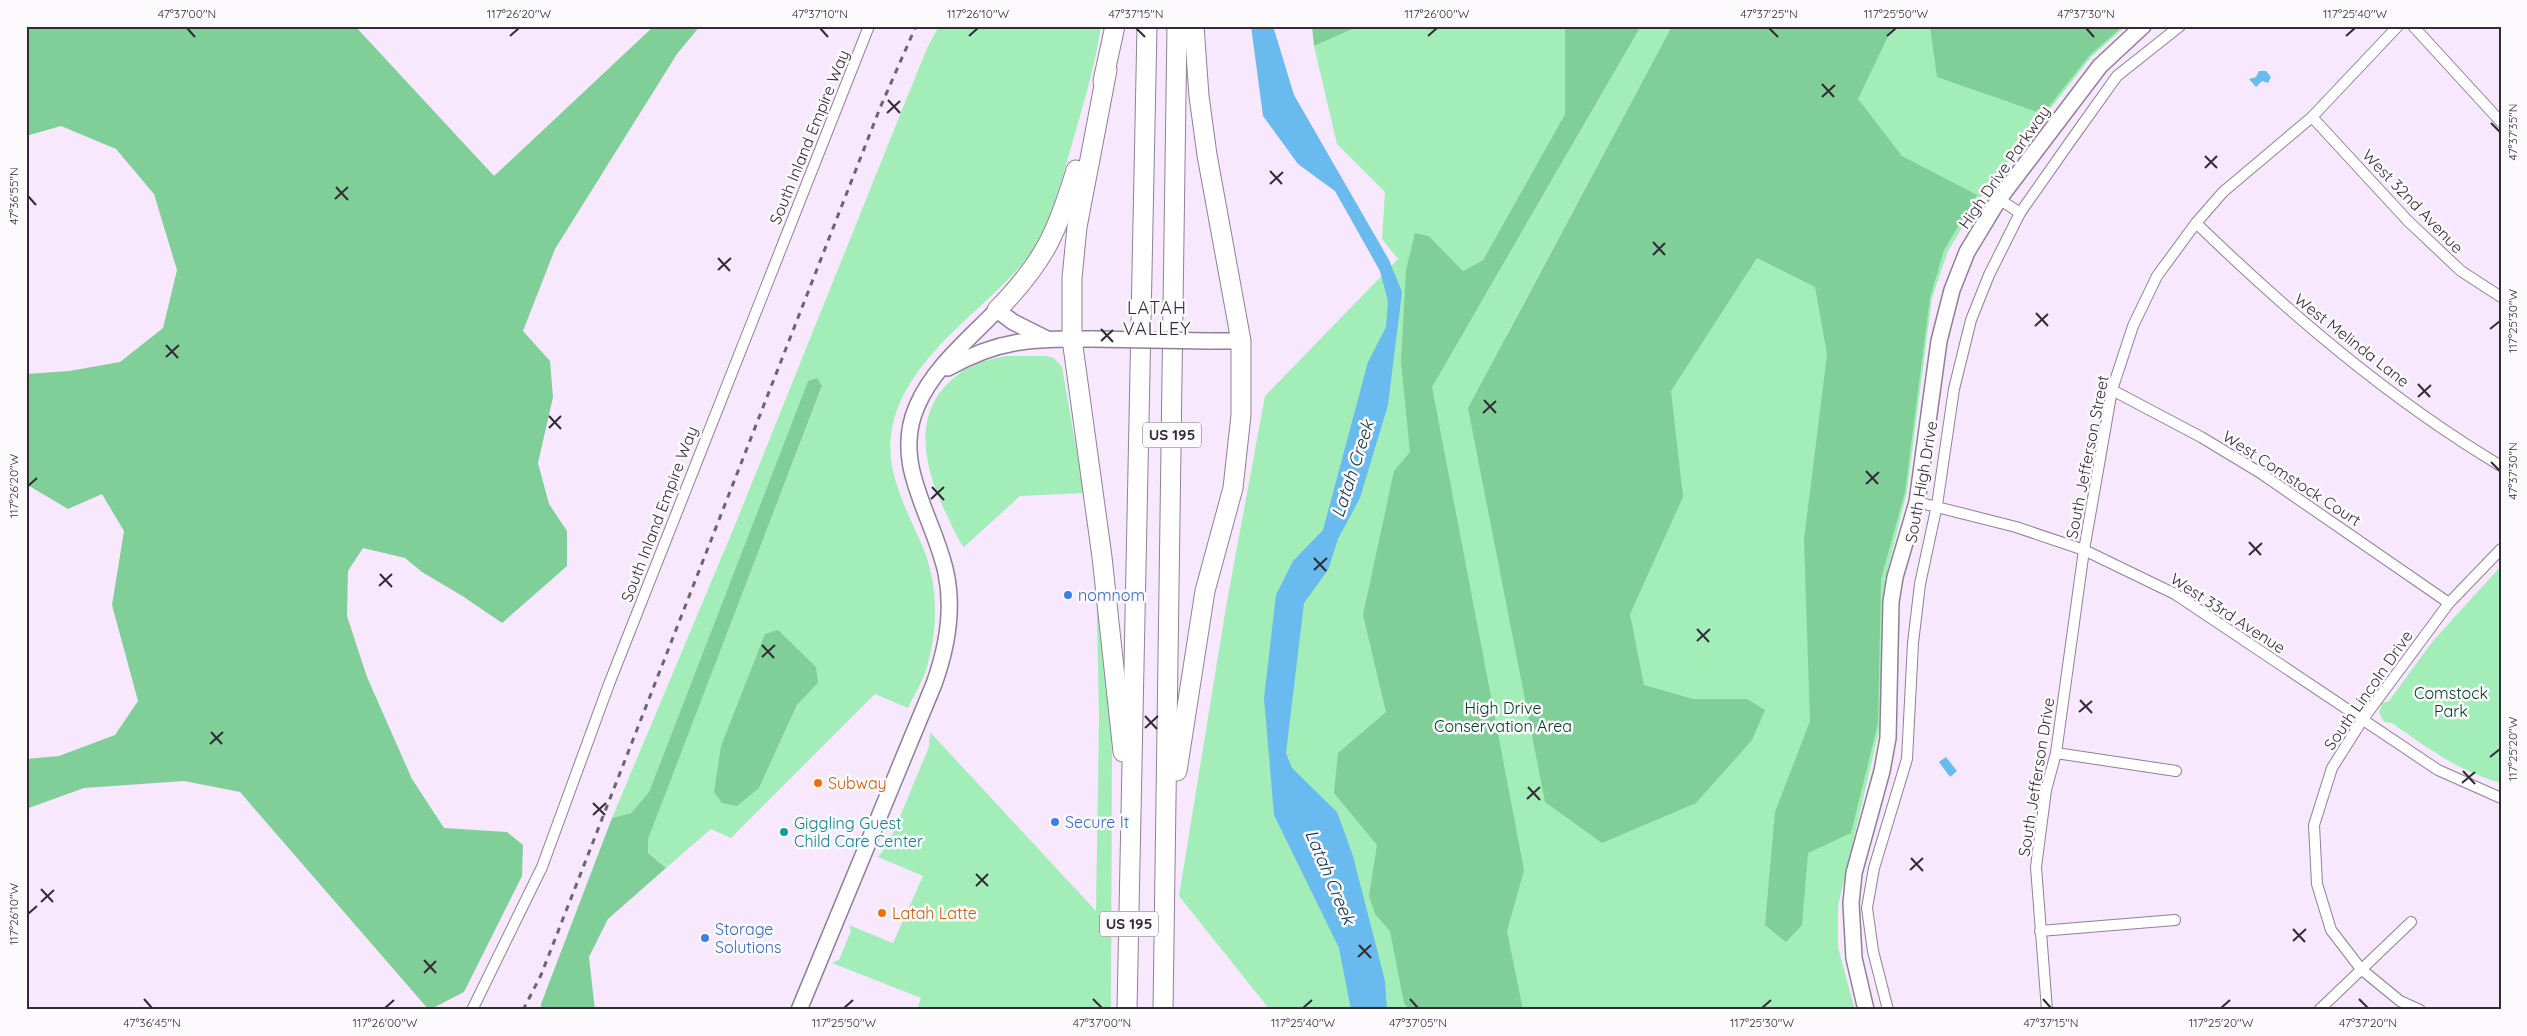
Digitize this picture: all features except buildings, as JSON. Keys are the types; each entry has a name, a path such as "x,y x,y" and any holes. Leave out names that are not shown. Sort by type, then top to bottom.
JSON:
{"highway":[{"path":"1115,26 1077,228 1072,278 1072,339 1102,557 1132,838"},
{"name":"US 195","path":"1127,1010 1132,838 1147,26"},
{"name":"US 195","path":"1163,1010 1177,26"},
{"path":"1166,844 1205,591 1233,488 1241,415 1241,341 1207,155 1194,26"},
{"path":"997,310 1034,269 1056,229 1106,70"}],"main road":[{"name":"High Drive Parkway","path":"1917,502 1939,340 1952,290 1967,252 1999,199 2100,66 2143,26"},
{"path":"799,1010 934,684 946,647 950,612 947,574 912,473 908,447 909,433 917,405 950,357 997,310 1019,326 1047,339"},
{"path":"940,372 989,347 1015,341 1072,339 1241,341"},
{"name":"South High Drive","path":"1866,1010 1854,958 1851,903 1854,873 1882,771 1888,738 1891,602 1895,577 1917,502"}],"street":[{"name":"South Inland Empire Way","path":"472,1010 542,867 609,684 869,26"},
{"name":"South High Drive","path":"1888,1010 1873,951 1868,908 1874,868 1907,759 1913,643 1920,584 1937,505 1954,389 1971,320 1989,275 2020,214 2117,76 2180,26"},
{"name":"South Jefferson Street","path":"2084,550 2112,390 2133,326 2157,276 2196,223 2223,192 2312,117 2398,26"},
{"path":"2413,26 2501,122"},
{"name":"West 32nd Avenue","path":"2312,117 2408,221 2460,271 2501,297"},
{"path":"1999,199 2020,214"},
{"name":"West Melinda Lane","path":"2196,223 2267,292 2344,356 2423,414 2501,466"},
{"name":"West Comstock Court","path":"2112,390 2201,437 2259,472 2449,603"},
{"name":"West 33rd Avenue","path":"1917,502 1937,505 2084,550 2175,594 2438,770 2501,798"},
{"name":"South Lincoln Drive","path":"2420,1010 2400,1000 2361,969 2331,930 2316,884 2314,826 2332,768 2363,719 2449,603 2501,549"},
{"name":"South Jefferson Drive","path":"2047,1010 2036,867 2046,790 2056,752 2084,550"},
{"path":"2056,752 2176,771"},
{"path":"2040,931 2175,920"},
{"path":"2319,1010 2411,922"}],"green space":[{"path":"26,26 355,26 494,176 654,26 700,26 677,54 555,249 523,331 550,361 553,397 538,463 549,504 567,531 567,566 502,623 422,572 405,558 363,548 348,571 347,616 367,677 412,779 444,828 507,832 523,845 522,876 464,992 429,1010 240,792 184,781 84,788 26,809 26,759 59,756 115,735 138,701 112,605 124,531 102,494 68,509 26,484 26,374 69,371 120,362 163,328 177,270 154,194 116,149 61,126 26,136"},
{"path":"939,26 1101,26 1092,71 1072,144 1053,207 1040,237 1023,263 1006,282 930,356 914,377 902,399 893,424 890,441 893,473 924,550 932,579 935,625 926,670 908,708 875,694 731,838 711,829 666,868 648,853 647,840 822,387 817,378 808,381 649,792 631,813 612,818 735,525 927,48","holes":["765,634 818,683 797,705 759,788"]},
{"path":"1312,26 1359,26 1314,46"},
{"name":"High Drive Conservation Area","path":"1359,26 1565,26 1565,114 1483,260 1463,271 1429,236 1415,233 1479,306 1641,26 1672,26 1506,336 1795,26 2126,26 2091,57 1980,198 1948,251 1932,298 1907,492 1885,580 1881,722 1838,906 1838,947 1855,1010 1270,1010 1179,896 1226,607 1265,396 1398,259 1382,239 1385,192 1337,144 1314,46"},
{"path":"1565,26 1641,26 1432,387 1524,870 1507,931 1523,1010 1409,1010 1404,1003 1390,931 1375,914 1369,896 1377,845 1334,793 1338,753 1386,712 1363,615 1394,471 1410,452 1401,362 1406,270 1415,233 1429,236 1463,271 1483,260 1565,114"},
{"path":"1672,26 1893,26 1858,99 1902,156 1977,195 1944,250 1930,298 1905,492 1881,579 1878,723 1851,833 1808,853 1802,925 1786,942 1765,925 1775,812 1810,721 1804,540 1827,354 1815,287 1757,258 1671,391 1683,497 1630,614 1644,685 1693,699 1747,699 1765,710 1752,740 1696,803 1602,843 1545,802 1468,408"},
{"path":"1930,26 2123,26 2089,56 2043,114 1937,77"},
{"path":"1006,356 1047,356 1054,358 1062,367 1084,493 1020,496 964,547 955,533 935,489 926,452 928,416 935,400 947,385 963,371 979,363"},
{"path":"817,378 822,386 648,839 648,853 666,868 608,919 589,957 595,1010 541,1010 541,1004 612,818 631,813 649,792 808,381"},
{"name":"Comstock Park","path":"2501,566 2501,783 2457,766 2392,723 2384,722 2379,713 2382,703 2389,701 2432,642"},
{"path":"1096,573 1109,675 1112,751 1111,1010 917,1010 921,998 832,963 839,960 851,931 849,925 893,943 923,876 878,857 888,845 929,747 930,732 1096,911 1099,717"},
{"path":"778,630 816,667 818,683 797,705 759,788 737,806 722,803 714,792 721,746 765,634"}],"water":[{"name":"Latah Creek","path":"1251,26 1273,26 1294,95 1389,260 1402,292 1388,405 1360,498 1338,539 1328,570 1304,603 1286,753 1292,768 1337,812 1353,856 1385,981 1387,1010 1351,1010 1339,948 1274,815 1264,698 1276,595 1293,561 1323,530 1368,362 1386,327 1388,301 1380,271 1335,191 1298,164 1263,116"},
{"path":"2259,71 2266,71 2271,77 2268,83 2262,81 2256,87 2249,79 2256,77"},
{"path":"1946,757 1957,771 1950,777 1939,762"}],"railway":[{"path":"523,1010 541,975 880,108 916,26"}],"place":[{"name":"nomnom","path":"1068,595"},
{"name":"Subway","path":"818,783"},
{"name":"Secure It","path":"1055,822"},
{"name":"Giggling Guest Child Care Center","path":"784,832"},
{"name":"Latah Latte","path":"882,913"},
{"name":"Storage Solutions","path":"705,938"}],"district":[{"name":"LATAH VALLEY","path":"1157,318"}]}
